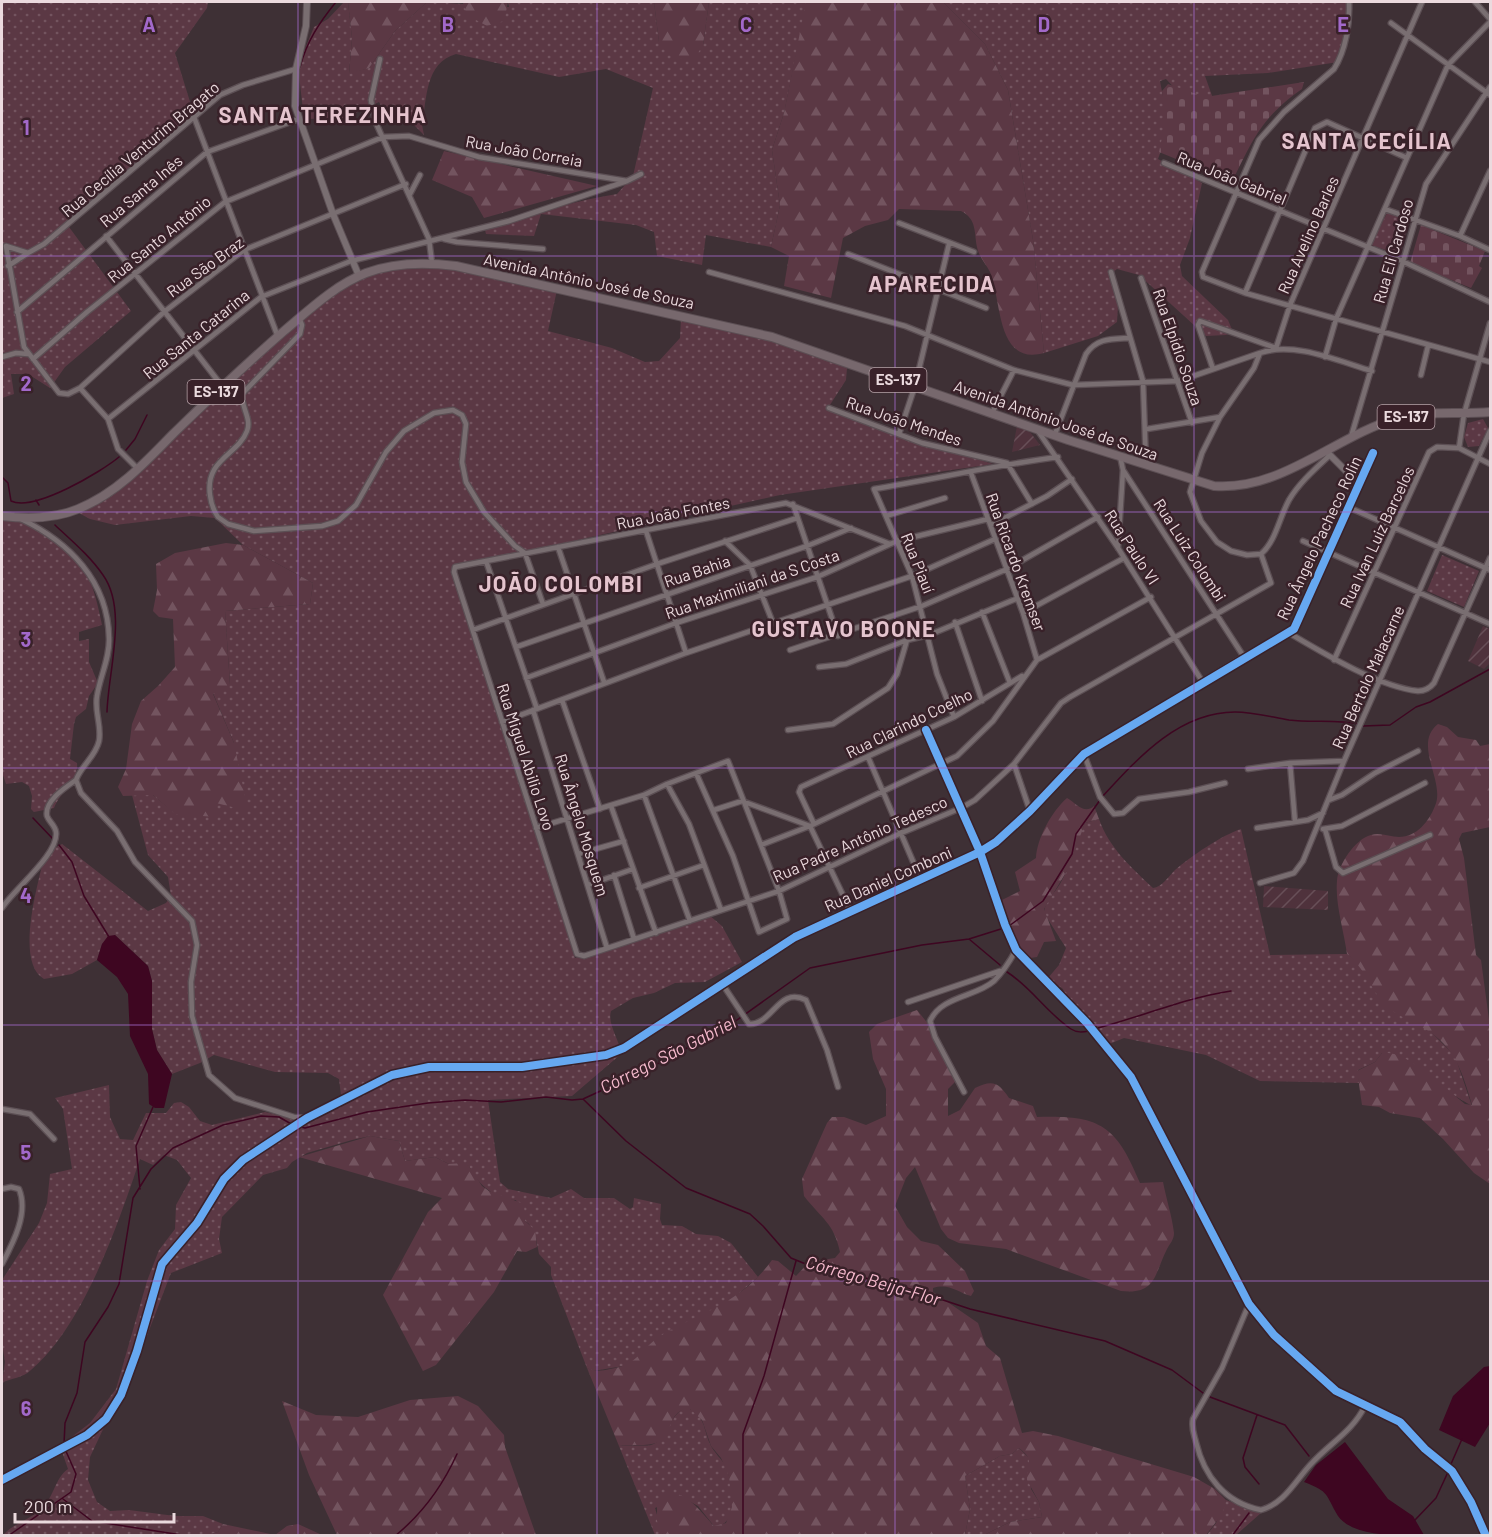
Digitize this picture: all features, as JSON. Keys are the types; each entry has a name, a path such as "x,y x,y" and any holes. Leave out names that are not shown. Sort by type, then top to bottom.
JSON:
{"main road":[{"name":"ES-137","path":"2,516 19,518 49,516 79,509 104,495 138,469 222,386 299,318 337,289 358,276 397,265 432,263"},
{"name":"Avenida Antônio José de Souza","path":"432,263 456,266 757,333 1192,481 1224,487 1258,482 1328,453 1351,437"},
{"name":"ES-137","path":"1351,437 1400,418 1491,412"}],"street":[{"path":"307,2 306,26 296,69 294,97 299,119 316,167 358,276"},
{"path":"1349,2 1340,59 1334,69 1268,128 1259,140 1202,272 1204,278 1245,293 1491,362"},
{"name":"Rua Avelino Barles","path":"1276,348 1290,305 1365,138 1406,33 1422,2"},
{"path":"1325,357 1336,319 1448,65 1491,21 1475,2"},
{"path":"1391,23 1489,94"},
{"path":"380,60 371,100 375,121 406,184 429,239 432,263"},
{"name":"Rua Cecília Venturim Bragato","path":"8,266 50,240 194,117 233,88 296,69"},
{"name":"Rua Eli Cardoso","path":"1351,437 1425,184 1489,94 1491,87"},
{"path":"194,117 278,337"},
{"name":"Rua Santa Inês","path":"17,312 207,152 299,119"},
{"path":"1245,293 1315,128 1327,122 1407,158"},
{"name":"Rua João Correia","path":"383,137 409,136 479,157 627,181"},
{"name":"Rua Santo Antônio","path":"33,359 87,312 225,202 316,167 383,137"},
{"name":"Rua João Gabriel","path":"1164,163 1402,261 1491,302"},
{"path":"1460,236 1491,171"},
{"name":"Rua Santa Catarina","path":"108,419 261,297 351,261 429,239 444,238 509,221 627,181 640,174"},
{"path":"410,195 420,176"},
{"name":"Rua São Braz","path":"80,388 164,312 244,250 406,184"},
{"path":"1385,209 1460,236 1491,250"},
{"path":"899,223 974,252"},
{"path":"106,236 222,386"},
{"name":"Rua Santa Catarina","path":"444,238 457,242 543,249"},
{"path":"899,434 915,386 949,244"},
{"path":"28,253 6,246 23,343 29,355 59,393 68,394 80,388 108,419 118,449 138,469"},
{"path":"848,254 986,308"},
{"path":"709,272 927,333 1014,370 1073,385 1179,381 1276,348"},
{"path":"1111,272 1143,381 1147,429 1146,464"},
{"name":"Rua Elpídio Souza","path":"1141,278 1192,423"},
{"path":"299,318 302,325 300,334 242,394 248,422 247,432 224,456 211,478 210,491 218,517 228,524 254,531 322,526 338,521 356,505 386,452 404,431 428,416 453,410 462,416 466,424 462,462 466,482 491,521 525,553 543,604"},
{"path":"1213,369 1198,325 1203,321 1276,348 1325,357 1372,371"},
{"path":"1491,323 1464,414 1459,448 1491,464"},
{"path":"1055,434 1073,385 1092,345 1106,340 1129,338"},
{"path":"16,353 23,343"},
{"path":"1421,375 1428,346"},
{"path":"2,357 16,353 29,355"},
{"path":"1260,353 1254,368 1220,417 1192,481 1190,492 1194,508 1217,542 1231,552 1247,555 1261,554 1273,538 1289,500 1328,453 1359,484"},
{"path":"992,413 1014,370"},
{"name":"Rua João Mendes","path":"829,408 932,445 1007,463"},
{"path":"1147,429 1220,417"},
{"name":"Rua Paulo VI","path":"1036,429 1098,517 1203,681"},
{"name":"Rua Bertolo Malacarne","path":"1260,883 1287,877 1298,869 1318,828 1344,760 1491,431"},
{"name":"Rua Ivan Luiz Barcelos","path":"1334,660 1429,452 1437,447 1459,448"},
{"name":"Rua Ângelo Pacheco Rolin","path":"1289,633 1297,624 1373,453"},
{"name":"Rua Luiz Colombi","path":"1120,455 1123,470 1244,657"},
{"name":"Rua João Mendes","path":"874,489 971,473 1007,463 1058,458"},
{"path":"1007,463 1032,504"},
{"path":"1118,548 1123,470"},
{"name":"Rua Ricardo Kremser","path":"971,473 1023,613 1037,660"},
{"path":"991,525 1032,504 1072,479"},
{"name":"Rua Piauí","path":"874,489 912,576 922,606 937,674 954,717"},
{"path":"886,516 945,498"},
{"path":"793,504 838,636"},
{"path":"793,504 890,544"},
{"name":"Rua João Fontes","path":"455,567 793,504"},
{"path":"1348,507 1488,568"},
{"path":"790,650 838,636 922,606 1007,569 1098,517"},
{"path":"2,909 52,846 57,832 48,818 47,808 59,792 76,780 99,742 96,702 108,647 108,627 100,596 80,561 57,538 19,518"},
{"path":"473,630 657,564 797,518"},
{"name":"Rua Maximiliani da S Costa","path":"526,678 676,623 817,577 897,541 988,519"},
{"name":"Rua Bahia","path":"516,647 807,546 851,528"},
{"path":"646,531 686,653"},
{"path":"502,722 604,682 773,623 828,607 912,576 995,539"},
{"path":"725,541 750,565 773,623"},
{"path":"1303,541 1491,624"},
{"path":"558,547 604,682"},
{"name":"Rua Padre Antônio Tedesco","path":"578,954 584,956 779,891 975,800 1014,764 1061,704 1271,583 1261,554"},
{"path":"1023,613 1124,558"},
{"path":"1289,633 1334,660 1380,679 1418,691 1425,690 1434,683 1491,558"},
{"name":"Rua Ângelo Mosquem","path":"486,561 526,678 607,948"},
{"name":"Rua Miguel Abilio Lovo","path":"455,567 454,572 578,954"},
{"path":"761,845 812,825 941,765 974,742 993,721 1037,660 1151,597"},
{"path":"819,667 846,664 907,640 929,635 955,622 1017,598"},
{"path":"982,612 1010,683"},
{"path":"955,622 982,701"},
{"name":"Rua Daniel Comboni","path":"2,1480 97,1428 115,1408 150,1315 158,1276 170,1252 197,1223 232,1170 307,1118 376,1081 409,1071 453,1066 485,1069 522,1067 606,1055 637,1040 795,937 980,852 996,842 1030,811 1084,754 1203,681 1289,633"},
{"path":"788,730 833,724 888,688 897,674 907,640"},
{"name":"Rua Clarindo Coelho","path":"812,825 799,792 801,787 954,717 1024,675"},
{"path":"562,700 600,809"},
{"path":"926,730 980,852 1006,927 1017,950 1024,961 1052,985 1095,1031 1131,1077 1249,1304 1274,1335 1304,1365 1336,1391 1400,1422 1425,1449 1452,1471 1471,1502 1486,1536"},
{"path":"1329,800 1342,795 1375,773 1418,751"},
{"path":"1084,754 1100,797 1114,814 1123,813 1139,799 1189,792 1225,783"},
{"path":"868,757 899,834 921,880"},
{"path":"1248,768 1344,760"},
{"path":"537,828 645,795 667,784 696,773 728,761 779,891 787,919 759,932 714,810 696,773"},
{"path":"1290,763 1295,822"},
{"path":"1014,764 1030,811"},
{"path":"76,780 81,793 117,831 130,855 192,921 197,945 191,982 192,1016 209,1075 235,1098 294,1118 307,1118"},
{"path":"1318,828 1342,826 1425,783"},
{"path":"667,784 689,824 721,910"},
{"path":"645,795 690,921"},
{"path":"714,810 742,801 812,825 850,910"},
{"path":"611,806 656,933"},
{"path":"1257,828 1295,822 1323,813"},
{"path":"1325,829 1336,867 1343,873 1430,835"},
{"path":"578,854 624,841"},
{"path":"639,888 704,865"},
{"path":"588,885 633,869"},
{"path":"614,876 634,939"},
{"path":"964,1092 934,1037 930,1022 938,1010 994,981 1017,950"},
{"path":"908,1002 1000,971"},
{"path":"723,985 747,1021 758,1023 786,998 796,996 806,1000 827,1050 838,1087"},
{"path":"2,1109 30,1114 54,1139"},
{"path":"2,1189 11,1187 19,1189 23,1206 18,1229 2,1264"},
{"path":"1249,1304 1222,1368 1192,1424 1203,1467 1232,1500 1261,1510 1279,1501 1310,1464 1352,1427 1365,1406"}],"shaded area":[{"path":"1017,426 1027,428 1040,445 1012,452"},
{"path":"1483,626 1490,629 1490,663 1484,669 1468,661"},
{"path":"1264,886 1328,891 1328,910 1263,907"},
{"path":"115,935 148,966 152,981 152,1029 157,1050 172,1074 164,1108 155,1108 149,1104 148,1074 130,1036 128,994 117,977 97,960 102,944 108,936"},
{"path":"1490,1366 1490,1423 1475,1447 1439,1430 1453,1396 1484,1367"},
{"path":"1345,1442 1388,1499 1413,1516 1424,1535 1377,1534 1354,1528 1338,1516 1323,1491 1304,1482 1316,1465"}],"green space":[{"path":"2,2 208,2 207,8 175,53 195,118 69,227 131,311 65,367 50,388 28,374 11,374 14,394 2,398"},
{"path":"344,2 348,2 352,38 349,73 369,68 395,31 426,3 509,7 508,2 654,2 659,42 703,45 709,2 807,2 784,113 772,150 780,205 771,247 706,235 702,265 657,256 654,232 636,225 541,214 534,236 486,234 485,230 534,214 617,194 633,176 653,88 606,69 559,77 456,54 438,65 429,83 422,125 424,135 402,113 385,114 379,102 345,118 304,119 298,66 314,27 328,19"},
{"path":"348,2 433,2 426,3 395,31 369,68 349,74 352,38"},
{"path":"458,2 508,2 504,21 487,26 467,15 463,3"},
{"path":"654,2 709,2 703,45 693,61 677,58 659,42"},
{"path":"806,2 943,2 985,44 1008,90 1033,240 1044,353 1028,354 1017,350 1009,341 990,272 978,251 972,222 961,211 899,209 888,220 865,226 843,238 831,298 784,286 789,256 771,247 780,205 772,150 784,113"},
{"path":"943,2 1353,2 1338,62 1268,73 1205,76 1216,107 1181,95 1166,79 1160,81 1169,128 1158,159 1202,183 1190,238 1180,265 1182,276 1228,320 1233,332 1226,335 1206,336 1139,275 1117,269 1112,273 1118,306 1117,322 1098,336 1044,353 1033,240 1008,90 985,44"},
{"path":"1304,82 1302,89 1277,109 1260,130 1232,182 1159,152 1165,123 1162,91 1168,84 1205,97"},
{"path":"444,151 597,186 484,218 472,197 432,180"},
{"path":"1387,213 1409,220 1400,255 1371,245"},
{"path":"1421,225 1485,251 1479,266 1482,268 1471,288 1410,263"},
{"path":"434,266 557,290 548,331 612,348 645,362 659,361 680,338 681,318 770,338 847,368 846,380 828,408 872,427 993,464 780,495 452,568 575,958 709,915 722,926 742,962 705,982 675,983 654,993 633,998 611,1011 612,1027 621,1054 572,1096 488,1100 500,1182 508,1189 551,1198 571,1189 584,1198 614,1198 630,1209 633,1207 634,1198 661,1204 662,1225 682,1226 696,1234 718,1236 731,1243 758,1277 727,1304 661,1336 630,1365 593,1371 587,1368 551,1275 551,1267 539,1254 536,1238 525,1221 516,1200 494,1194 477,1179 469,1166 449,1164 435,1157 405,1161 399,1141 370,1136 307,1153 287,1168 263,1175 222,1217 219,1239 222,1253 171,1273 122,1401 114,1406 90,1457 88,1480 97,1502 110,1511 129,1510 175,1516 203,1516 223,1524 218,1532 206,1536 3,1535 46,1504 60,1477 68,1469 60,1446 90,1423 116,1389 147,1281 159,1250 175,1229 176,1205 191,1178 177,1160 164,1155 153,1165 140,1159 97,1272 67,1327 50,1351 31,1370 2,1383 5,1362 2,1343 2,1280 39,1223 47,1203 50,1174 72,1169 63,1109 55,1098 109,1085 110,1117 120,1139 133,1140 146,1113 166,1113 174,1103 181,1102 189,1107 200,1121 212,1125 265,1112 296,1119 322,1108 341,1095 339,1079 328,1073 275,1072 214,1055 172,1074 157,1050 152,1029 152,981 148,966 115,935 102,944 97,960 72,974 44,979 35,970 30,939 38,882 45,853 62,844 148,911 166,903 171,896 168,877 148,855 132,795 153,795 176,814 215,807 234,743 213,693 230,684 225,611 310,604 313,583 243,545 215,518 191,516 115,525 90,519 75,511 105,494 279,337 339,290 363,277 398,267"},
{"path":"1483,419 1488,428 1479,446 1468,447 1464,437 1468,423"},
{"path":"2,518 29,524 70,551 91,582 102,625 79,632 79,641 89,639 89,662 98,683 89,696 86,709 76,717 74,724 70,759 77,763 75,775 54,808 34,812 31,809 32,796 29,786 22,782 6,784 2,772"},
{"path":"226,543 243,545 313,583 310,604 225,611 230,685 213,694 234,743 248,811 216,803 216,817 175,814 153,795 123,796 118,787 126,769 132,724 141,701 175,667 173,619 159,617 153,611 157,590 156,564 175,553"},
{"path":"1442,555 1479,571 1464,607 1427,591"},
{"path":"1438,724 1447,727 1458,737 1476,740 1480,746 1490,744 1490,827 1462,833 1459,839 1464,858 1476,955 1481,960 1490,1027 1490,1184 1474,1173 1420,1118 1362,1105 1357,1071 1375,1062 1382,1053 1392,1053 1414,1063 1465,1104 1472,1105 1465,1082 1451,1052 1435,1036 1390,1009 1347,954 1337,899 1340,868 1353,847 1365,837 1374,834 1399,837 1411,834 1422,827 1429,817 1437,796 1428,742 1431,732"},
{"path":"1067,798 1083,809 1094,806 1099,819 1085,823 1068,869 1044,909 1056,941 1044,942 1037,957 1030,958 1014,943 1011,931 1007,928 1002,900 1020,891 1015,872 1036,858 1046,825"},
{"path":"1099,819 1115,848 1153,888 1162,884 1175,870 1197,853 1241,829 1270,955 1347,954 1360,964 1377,994 1432,1033 1455,1056 1472,1106 1382,1053 1375,1062 1358,1070 1359,1083 1260,1081 1206,1055 1124,1038 1107,1045 1085,1017 1068,1004 1063,989 1048,978 1059,965 1066,948 1044,913 1048,901 1067,869 1085,823"},
{"path":"917,1010 929,1025 956,1081 948,1089 948,1116 960,1110 975,1088 995,1084 1009,1098 1033,1106 1037,1117 1076,1118 1103,1128 1123,1148 1140,1183 1163,1182 1173,1227 1173,1238 1153,1281 1142,1290 1133,1291 1121,1291 1006,1249 959,1243 948,1238 941,1229 915,1167 906,1178 895,1206 907,1227 921,1241 938,1245 965,1271 974,1291 971,1296 944,1287 933,1288 933,1292 978,1323 986,1346 1000,1358 1022,1433 1033,1431 1058,1436 1194,1477 1215,1489 1226,1500 1223,1513 1206,1535 984,1535 1010,1522 1042,1517 1039,1502 1027,1480 1029,1459 1019,1448 1012,1454 1000,1456 965,1476 970,1509 965,1535 663,1535 657,1521 657,1500 673,1493 681,1495 696,1506 714,1526 726,1523 732,1507 729,1476 721,1458 711,1446 702,1420 690,1409 678,1412 660,1441 646,1445 619,1446 587,1368 601,1371 628,1364 654,1340 735,1296 760,1275 772,1260 778,1261 796,1276 809,1262 835,1258 840,1252 834,1234 804,1196 802,1179 827,1123 832,1117 844,1117 866,1125 886,1116 886,1089 873,1059 869,1032 877,1024"},
{"path":"370,1136 399,1141 405,1161 435,1157 449,1164 463,1163 469,1166 482,1186 489,1191 524,1204 525,1221 535,1230 537,1247 526,1252 517,1251 494,1292 436,1365 423,1371 383,1295 428,1212 442,1198 299,1157"},
{"path":"458,1396 478,1406 504,1435 505,1447 536,1535 337,1535 309,1475 282,1401 316,1415 358,1417 410,1400"},
{"path":"686,1408 700,1417 712,1447 726,1467 731,1483 731,1512 722,1524 714,1526 698,1506 680,1496 655,1508 663,1535 655,1535 619,1446 651,1445 657,1442 676,1415"},
{"path":"1019,1448 1029,1458 1031,1489 1039,1502 1042,1517 1010,1522 984,1535 965,1535 970,1509 965,1476 1000,1456 1012,1454"},
{"path":"1226,1500 1261,1513 1236,1535 1206,1536 1216,1523"},
{"path":"223,1524 275,1535 206,1535 218,1532"},
{"path":"298,1524 322,1535 275,1535 287,1526"}],"waterway":[{"path":"300,67 314,33 336,2"},
{"path":"126,450 135,439 147,415"},
{"path":"2,477 8,483 11,501 22,503 35,501 67,489 119,457"},
{"path":"36,500 39,505"},
{"path":"55,525 92,561 110,589 116,623 107,712"},
{"name":"Córrego São Gabriel","path":"1363,726 1390,725 1416,707 1430,702 1490,669"},
{"name":"Córrego São Gabriel","path":"1103,796 1161,740 1196,720 1215,714 1242,712 1289,720 1358,724"},
{"name":"Córrego São Gabriel","path":"1009,926 1043,901 1072,854 1076,834 1100,800"},
{"path":"33,818 53,839"},
{"path":"59,845 72,862 84,896 109,937"},
{"name":"Córrego São Gabriel","path":"297,1126 305,1128 367,1112 428,1103 465,1100 501,1102 546,1097 583,1099 642,1072 730,1025 810,968 922,945 969,939 1004,928"},
{"path":"969,939 1000,965"},
{"path":"1007,972 1071,1029 1078,1032 1089,1031"},
{"path":"1098,1028 1181,1003 1231,991"},
{"name":"Córrego Beija-Flor","path":"583,1099 626,1141 686,1188 750,1214 791,1258 813,1267 898,1285 970,1309 1105,1341 1172,1370 1203,1393"},
{"path":"140,1189 136,1146 153,1107"},
{"name":"Córrego São Gabriel","path":"64,1444 65,1423 77,1393 85,1342 108,1307 119,1284 133,1198 151,1169 173,1148 223,1125 261,1116 279,1117 293,1125"},
{"path":"743,1536 743,1434 764,1376 796,1261"},
{"name":"Córrego Beija-Flor","path":"1210,1397 1285,1425 1309,1456"},
{"path":"1257,1415 1243,1458 1245,1467 1259,1484"},
{"path":"1451,1464 1462,1439"},
{"name":"Córrego São Gabriel","path":"8,1536 71,1492 76,1474 65,1449"},
{"path":"395,1536 431,1498 457,1454"},
{"path":"1415,1520 1436,1498 1448,1472"},
{"path":"63,1499 92,1521 188,1536"},
{"path":"1232,1536 1249,1513"},
{"name":"Córrego Beija-Flor","path":"1457,1536 1464,1536"}],"cycle path":[{"path":"2,1480 87,1435 106,1419 121,1395 137,1351 162,1264 197,1223 224,1179 243,1160 307,1118 392,1075 429,1067 522,1067 606,1055 624,1048 795,937 980,852 996,842 1030,811 1084,754 1294,629 1373,453"},
{"path":"926,730 980,852 1016,950 1087,1023 1131,1077 1249,1304 1274,1335 1336,1391 1400,1422 1425,1449 1452,1471 1471,1502 1486,1536"}],"district":[{"name":"SANTA TEREZINHA","path":"323,115"},
{"name":"SANTA CECÍLIA","path":"1367,141"},
{"name":"APARECIDA","path":"932,284"},
{"name":"JOÃO COLOMBI","path":"561,584"},
{"name":"GUSTAVO BOONE","path":"844,629"}]}
